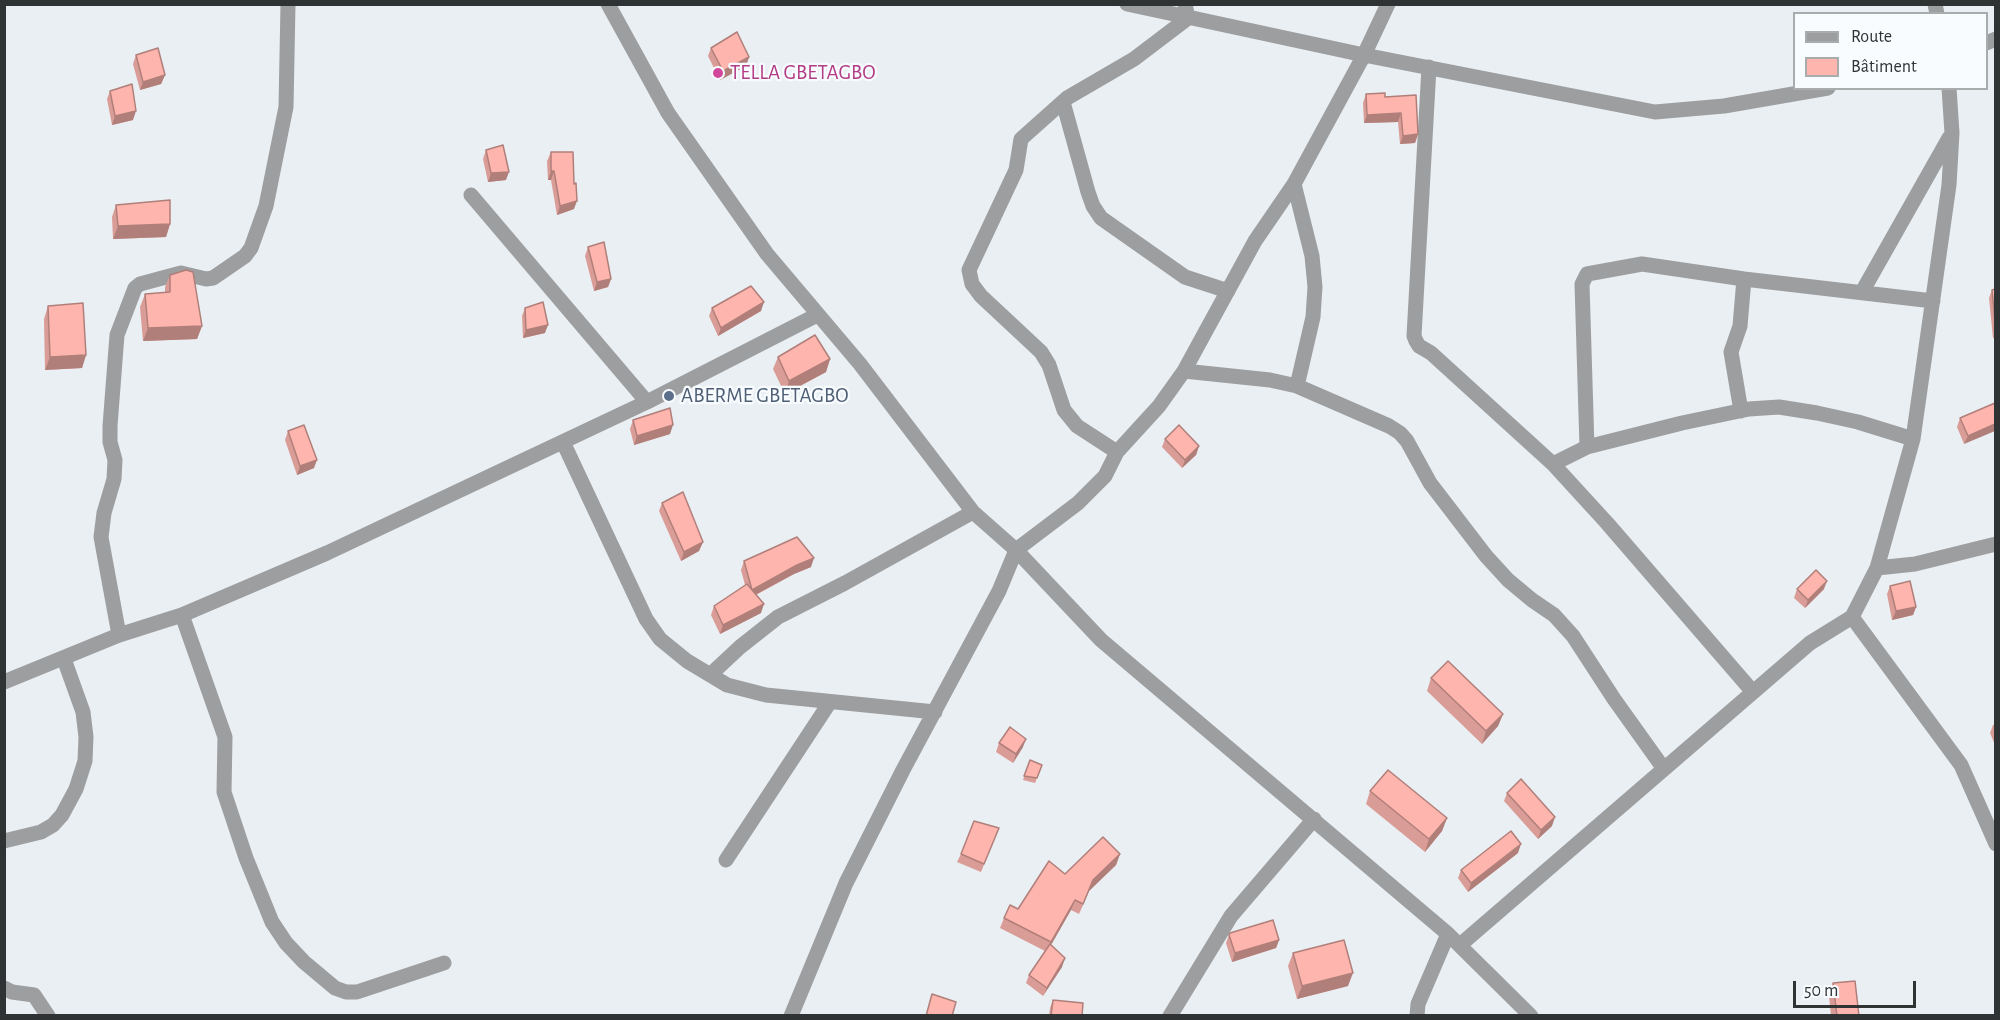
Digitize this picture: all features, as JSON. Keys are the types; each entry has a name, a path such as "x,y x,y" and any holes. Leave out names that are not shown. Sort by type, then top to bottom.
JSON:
{"street":[{"path":"119,635 101,537 116,460 110,442 110,426 117,335 135,288 140,284 181,273 206,279 213,278 245,256 251,248 266,206 286,106 288,4"},
{"path":"608,4 668,113 767,254 860,364 974,512 1016,550 1101,640 1449,934 1531,1016"},
{"path":"1127,4 1187,11 1364,55 1656,112 1724,106 1816,90"},
{"path":"791,1016 846,884 903,770 999,591 1016,550 1078,503 1105,476 1117,452 1159,406 1184,371 1255,241 1294,184 1364,55 1388,4"},
{"path":"1117,452 1077,426 1064,410 1049,364 1041,352 981,296 972,284 969,270 1016,170 1021,139 1063,102 1134,60 1187,11"},
{"path":"1429,67 1414,336 1416,341 1552,464 1607,523 1753,692"},
{"path":"1460,945 1810,643 1852,617 1877,568 1913,439 1949,185 1952,133 1949,90"},
{"path":"1063,102 1088,192 1101,218 1185,277 1228,291"},
{"path":"1862,292 1952,133"},
{"path":"1294,184 1312,256 1315,287 1313,318 1298,386"},
{"path":"471,195 647,402"},
{"path":"1587,447 1582,284 1587,274 1642,264 1744,279 1933,301"},
{"path":"1741,411 1731,352 1740,326 1744,279"},
{"path":"4,682 119,635 182,615 327,553 647,402 817,315"},
{"path":"1184,371 1270,380 1298,386 1389,426 1407,441 1430,483 1486,556 1508,580 1554,615 1573,636 1664,769"},
{"path":"1552,464 1587,447 1682,423 1741,411 1779,407 1858,422 1913,439"},
{"path":"563,442 646,619 660,639 687,661 727,685 766,696 935,712"},
{"path":"710,675 740,647 778,617 974,512"},
{"path":"1877,568 1915,564 1995,544"},
{"path":"182,615 225,737 224,792 246,858 272,922 286,943 304,962 335,988 346,992 357,992 444,963"},
{"path":"1852,617 1961,765 1995,844"},
{"path":"4,841 41,832 53,825 62,815 76,789 85,762 85,729 82,712 64,659"},
{"path":"726,860 830,702"},
{"path":"1170,1016 1231,916 1314,819"},
{"path":"1417,1016 1418,1004 1449,934"},
{"path":"4,988 12,992 34,995 48,1016"}],"building":[{"path":"737,32 749,57 723,71 711,48"},
{"path":"158,48 165,75 143,82 136,55"},
{"path":"132,84 136,111 115,116 110,91"},
{"path":"1385,93 1385,97 1416,95 1418,134 1403,136 1401,113 1367,115 1366,94"},
{"path":"503,145 509,172 491,173 486,150"},
{"path":"551,152 573,152 577,201 560,206 554,171 551,171"},
{"path":"170,200 170,224 118,226 116,205"},
{"path":"604,242 611,279 597,282 588,247"},
{"path":"186,270 193,272 202,326 148,328 145,294 170,292 170,275"},
{"path":"751,286 764,302 721,328 712,308"},
{"path":"1995,289 1995,321 1992,290"},
{"path":"543,302 548,325 526,330 525,308"},
{"path":"83,303 86,355 50,357 48,306"},
{"path":"815,335 830,359 789,381 778,357"},
{"path":"1995,403 1995,424 1968,436 1960,418"},
{"path":"670,408 673,425 637,436 633,420"},
{"path":"304,425 317,460 300,466 288,431"},
{"path":"1179,425 1199,446 1185,460 1165,439"},
{"path":"683,492 703,542 684,552 662,503"},
{"path":"797,537 814,558 752,590 744,561"},
{"path":"1816,570 1827,581 1808,600 1797,589"},
{"path":"1910,581 1916,607 1896,611 1890,586"},
{"path":"747,584 764,604 723,625 714,606"},
{"path":"1448,661 1503,714 1486,731 1431,678"},
{"path":"1010,727 1026,739 1016,754 999,743"},
{"path":"1030,760 1042,765 1037,778 1024,776"},
{"path":"1388,770 1447,818 1429,839 1370,791"},
{"path":"1521,779 1555,817 1541,830 1507,793"},
{"path":"974,821 999,828 984,864 961,854"},
{"path":"1511,831 1521,844 1471,883 1461,870"},
{"path":"1103,837 1120,854 1093,880 1083,904 1075,900 1051,942 1004,918 1010,905 1018,909 1049,861 1065,874"},
{"path":"1273,920 1279,940 1235,953 1230,933"},
{"path":"1344,940 1353,973 1302,986 1293,953"},
{"path":"1050,944 1065,958 1047,988 1029,975"},
{"path":"1855,981 1859,1016 1837,1016 1833,983"},
{"path":"932,994 956,1002 952,1016 926,1016"},
{"path":"1053,1000 1083,1003 1082,1016 1051,1016"}],"place":[{"name":"TELLA GBETAGBO","path":"718,73"},
{"name":"ABERME GBETAGBO","path":"669,396"}]}
